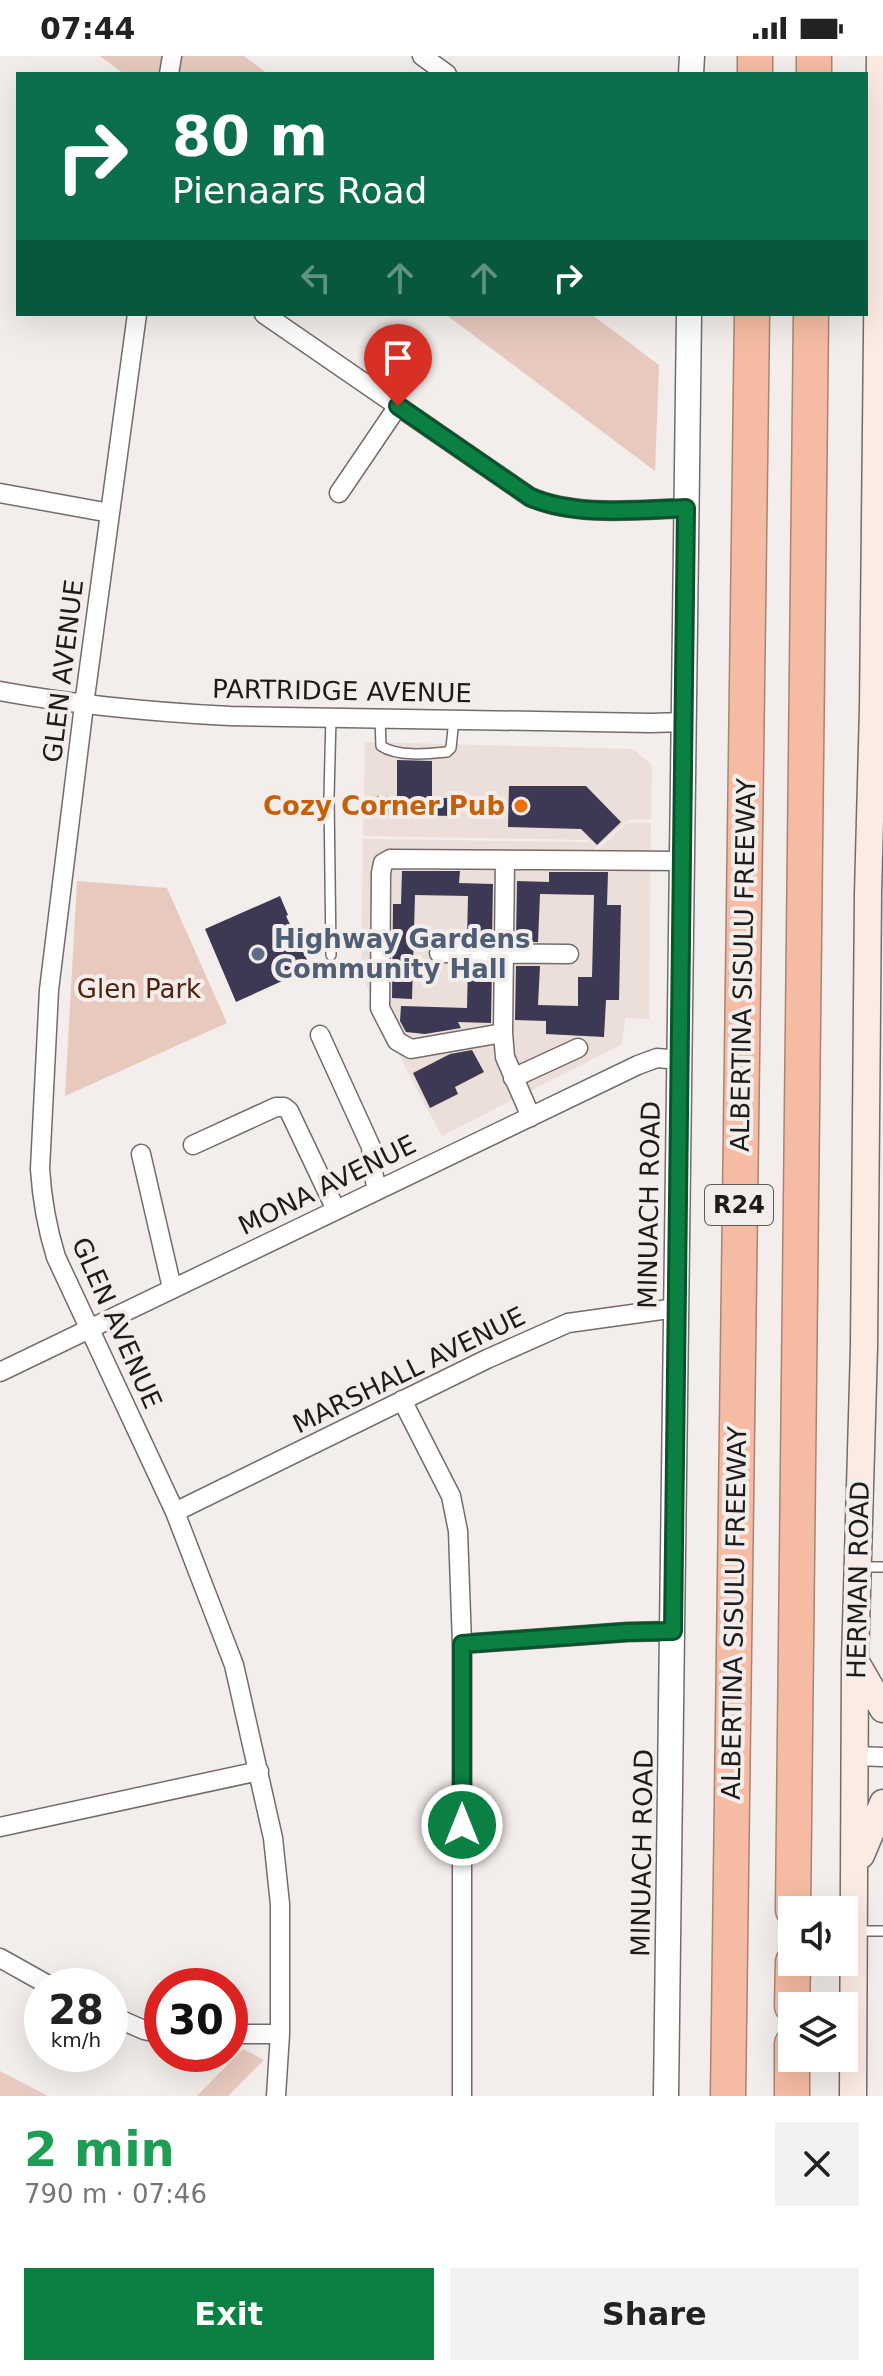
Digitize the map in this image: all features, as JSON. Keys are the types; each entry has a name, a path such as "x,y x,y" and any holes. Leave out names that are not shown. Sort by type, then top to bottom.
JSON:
{"highway":[{"name":"ALBERTINA SISULU FREEWAY","path":"728,2096 752,316"},
{"name":"R24","path":"793,1896 811,316"},
{"path":"792,2072 792,2096"}],"main road":[{"name":"HERMAN ROAD","path":"854,1896 855,1661 870,1567 864,1347 875,1050 875,894 871,803 878,708 873,614 880,399 881,58"},
{"path":"873,614 883,640"},
{"path":"871,803 883,776"},
{"path":"855,1661 883,1709"},
{"path":"854,1876 883,1803"},
{"name":"HERMAN ROAD","path":"853,2096 854,1976"}],"street":[{"path":"422,56 444,72"},
{"name":"GLEN AVENUE","path":"137,316 49,990 40,1169 45,1220 56,1257 175,1512 234,1665 273,1838 280,1904 280,2034 276,2096"},
{"path":"267,316 530,497 566,508 686,508"},
{"name":"MINUACH ROAD","path":"666,2096 689,316"},
{"path":"339,493 398,406"},
{"path":"0,493 110,513"},
{"name":"PARTRIDGE AVENUE","path":"0,691 84,705 183,714 684,722"},
{"path":"503,1033 411,1049 397,1041 380,1008 381,868 387,860 682,861"},
{"path":"505,860 505,1057 531,1117"},
{"path":"439,953 569,954"},
{"path":"320,1035 371,1147 377,1190"},
{"path":"513,1078 578,1048"},
{"name":"MONA AVENUE","path":"0,1372 649,1061 667,1057 679,1060"},
{"path":"193,1145 276,1107 284,1107 289,1111 336,1210"},
{"path":"141,1154 172,1288"},
{"name":"MARSHALL AVENUE","path":"175,1512 487,1359 568,1323 676,1308"},
{"path":"402,1400 451,1496 458,1531 462,1644 462,2096"},
{"path":"462,1644 673,1631"},
{"path":"855,1756 883,1757"},
{"path":"0,1827 259,1771"},
{"path":"0,1958 24,1971"},
{"path":"248,2034 280,2034"}],"lane":[{"path":"331,717 331,955"},
{"path":"380,718 381,746 400,753 447,752 451,748 454,719"},
{"path":"858,1931 883,1931"}],"shaded area":[{"path":"365,742 633,749 652,765 651,819 628,820 595,849 627,823 651,823 649,1019 625,1018 622,1044 442,1136 361,974 363,839 590,842 363,836"}],"green space":[{"path":"100,56 244,56 265,72 121,72"},
{"path":"448,316 594,316 659,365 655,471"},
{"name":"Glen Park","path":"77,881 167,888 227,1023 65,1096"},
{"path":"248,2052 264,2060 228,2096 197,2096 220,2072 248,2072"},
{"path":"0,2071 48,2096 0,2096"}],"building":[{"path":"397,760 432,761 432,798 460,798 460,816 377,815 377,796 397,796"},
{"path":"509,786 586,786 621,822 597,845 581,829 508,827"},
{"path":"402,871 460,871 459,883 493,884 492,941 467,941 468,896 415,895 412,999 392,998 393,904 401,904"},
{"path":"549,872 608,872 607,905 621,905 619,1000 606,1000 604,1037 546,1034 546,1021 515,1020 516,966 540,966 538,1005 578,1006 578,977 592,977 594,895 540,894 538,942 516,942 517,881 549,882"},
{"path":"280,896 311,968 236,1002 205,929"},
{"path":"468,965 492,965 491,1023 458,1022 461,1028 425,1034 406,1032 400,1021 401,1006 467,1008"},
{"path":"472,1050 484,1072 455,1087 458,1094 430,1108 413,1073 450,1054"}],"place":[{"name":"Cozy Corner Pub","path":"521,806"},
{"name":"Highway Gardens Community Hall","path":"258,954"}],"route":[{"path":"398,406 530,497 553,506 629,510 686,508 673,1631 462,1644 462,1825"}]}
